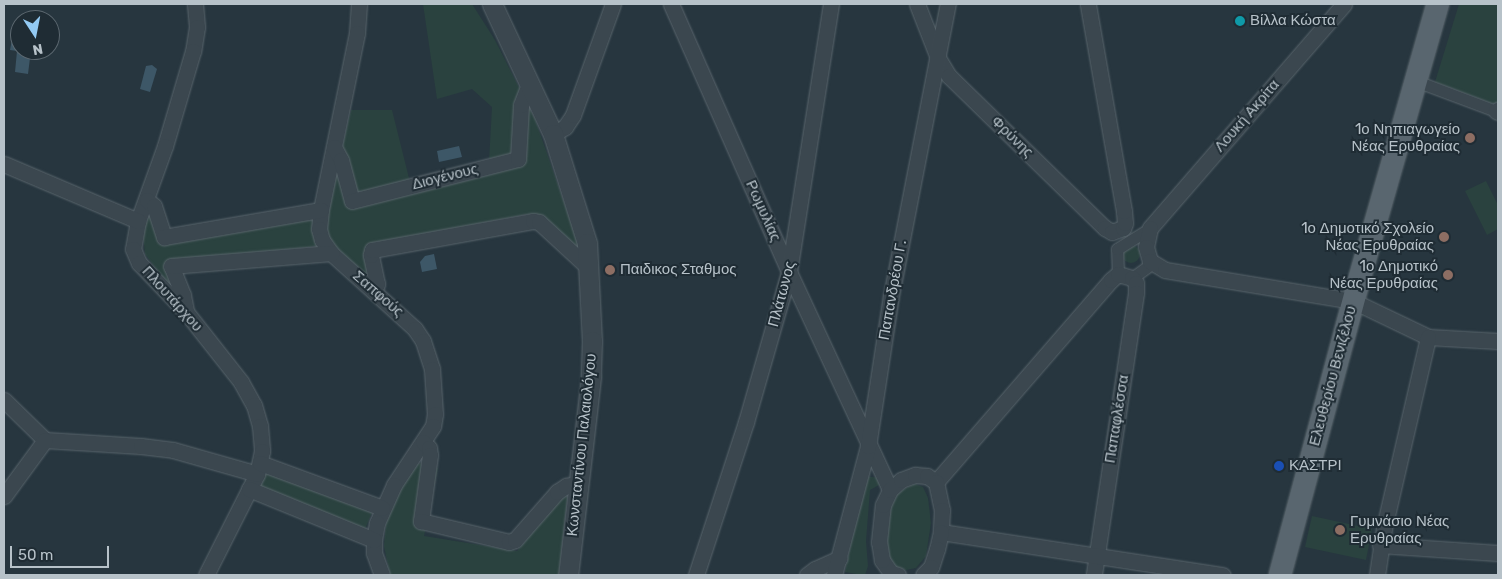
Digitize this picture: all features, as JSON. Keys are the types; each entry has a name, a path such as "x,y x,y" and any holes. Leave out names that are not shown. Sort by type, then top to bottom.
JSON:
{"main road":[{"name":"Ελευθερίου Βενιζέλου","path":"1280,575 1353,301 1438,4"}],"street":[{"name":"Πλουτάρχου","path":"195,4 197,27 193,52 147,200 138,221 133,249 139,263 186,312 241,382 254,405 260,426 259,468 206,575"},
{"name":"Σαπφούς","path":"359,4 357,33 321,210 319,229 322,240 330,253 415,329 428,355 432,369 435,414 433,426 394,485 382,508 374,540 374,553 382,575"},
{"name":"Κωνσταντίνου Παλαιολόγου","path":"492,4 553,134 579,212 587,243 590,269 591,377 568,575"},
{"path":"553,134 565,127 573,115 613,4"},
{"name":"Ρωμυλίας","path":"671,4 789,272 890,490"},
{"name":"Πλάτωνος","path":"696,575 746,422 789,272 831,4"},
{"name":"Φρύνης","path":"917,4 938,58 950,76 1105,228 1122,236"},
{"name":"Παπανδρέου Γ.","path":"834,575 868,446 891,296 948,4"},
{"path":"1088,4 1124,211 1125,224 1117,249 1125,276"},
{"name":"Λουκή Ακρίτα","path":"1150,228 1344,4"},
{"name":"Διογένους","path":"334,147 341,160 352,201 518,159 521,104 530,82"},
{"path":"1416,82 1498,110"},
{"path":"4,164 138,221"},
{"path":"147,200 154,206 164,237 321,210"},
{"path":"374,291 377,284 371,255 372,250 533,221 539,222 590,269"},
{"path":"1122,236 1150,228 1146,247 1152,263 1165,270 1353,301 1428,337 1498,341"},
{"path":"186,312 183,295 171,266 330,253"},
{"path":"936,482 1125,276 1152,263"},
{"name":"Παπαφλέσσα","path":"1094,575 1136,293 1136,283 1125,276"},
{"path":"1377,575 1380,545 1428,337"},
{"path":"4,400 45,440 173,450 259,468 382,508"},
{"path":"4,496 45,440"},
{"path":"423,442 429,448 430,455 421,521 509,542 516,540 557,492 566,486 579,483"},
{"path":"898,575 891,573 882,560 879,542 883,505 890,490 901,480 915,475 927,476 936,482 942,510 941,532 931,567 923,575"},
{"path":"249,489 374,540"},
{"path":"941,532 1223,575"},
{"path":"1380,545 1498,553"},
{"path":"807,575 815,569 840,558"}],"green space":[{"path":"423,4 472,4 495,40 535,119 580,248 576,251 539,215 528,214 372,244 372,281 318,246 165,263 171,289 145,254 143,234 149,212 165,245 326,214 351,110 392,110 413,194 492,174 489,162 492,107 472,89 437,99"},
{"path":"1459,4 1498,4 1498,100 1496,105 1435,82"},
{"path":"1486,181 1498,205 1498,229 1487,235 1465,191"},
{"path":"1131,245 1137,248 1140,254 1137,260 1131,263 1125,260 1122,254 1125,248"},
{"path":"417,463 438,468 424,536 517,551 568,490 559,575 390,575 384,546 386,523 396,493"},
{"path":"265,469 373,510 365,529 259,487"},
{"path":"865,476 879,478 879,485 870,490 866,541 868,566 865,575 862,575 845,572"},
{"path":"915,484 923,487 928,498 931,523 926,556 916,568 906,570 896,567 887,553 887,535 891,507 898,492"},
{"path":"1312,516 1372,529 1366,560 1305,547"}],"water":[{"path":"16,60 30,60 28,74 15,72"},
{"path":"152,65 157,69 150,92 140,89 146,66"},
{"path":"459,146 462,157 439,162 437,151"},
{"path":"434,254 437,269 422,272 420,262 425,256"}],"place":[{"name":"Βίλλα Κώστα","path":"1240,21"},
{"name":"1ο Νηπιαγωγείο Νέας Ερυθραίας","path":"1470,138"},
{"name":"1ο Δημοτικό Σχολείο Νέας Ερυθραίας","path":"1444,237"},
{"name":"Παιδικος Σταθμος","path":"610,270"},
{"name":"1ο Δημοτικό Νέας Ερυθραίας","path":"1448,275"},
{"name":"ΚΑΣΤΡΙ","path":"1279,466"},
{"name":"Γυμνάσιο Νέας Ερυθραίας","path":"1340,530"}]}
